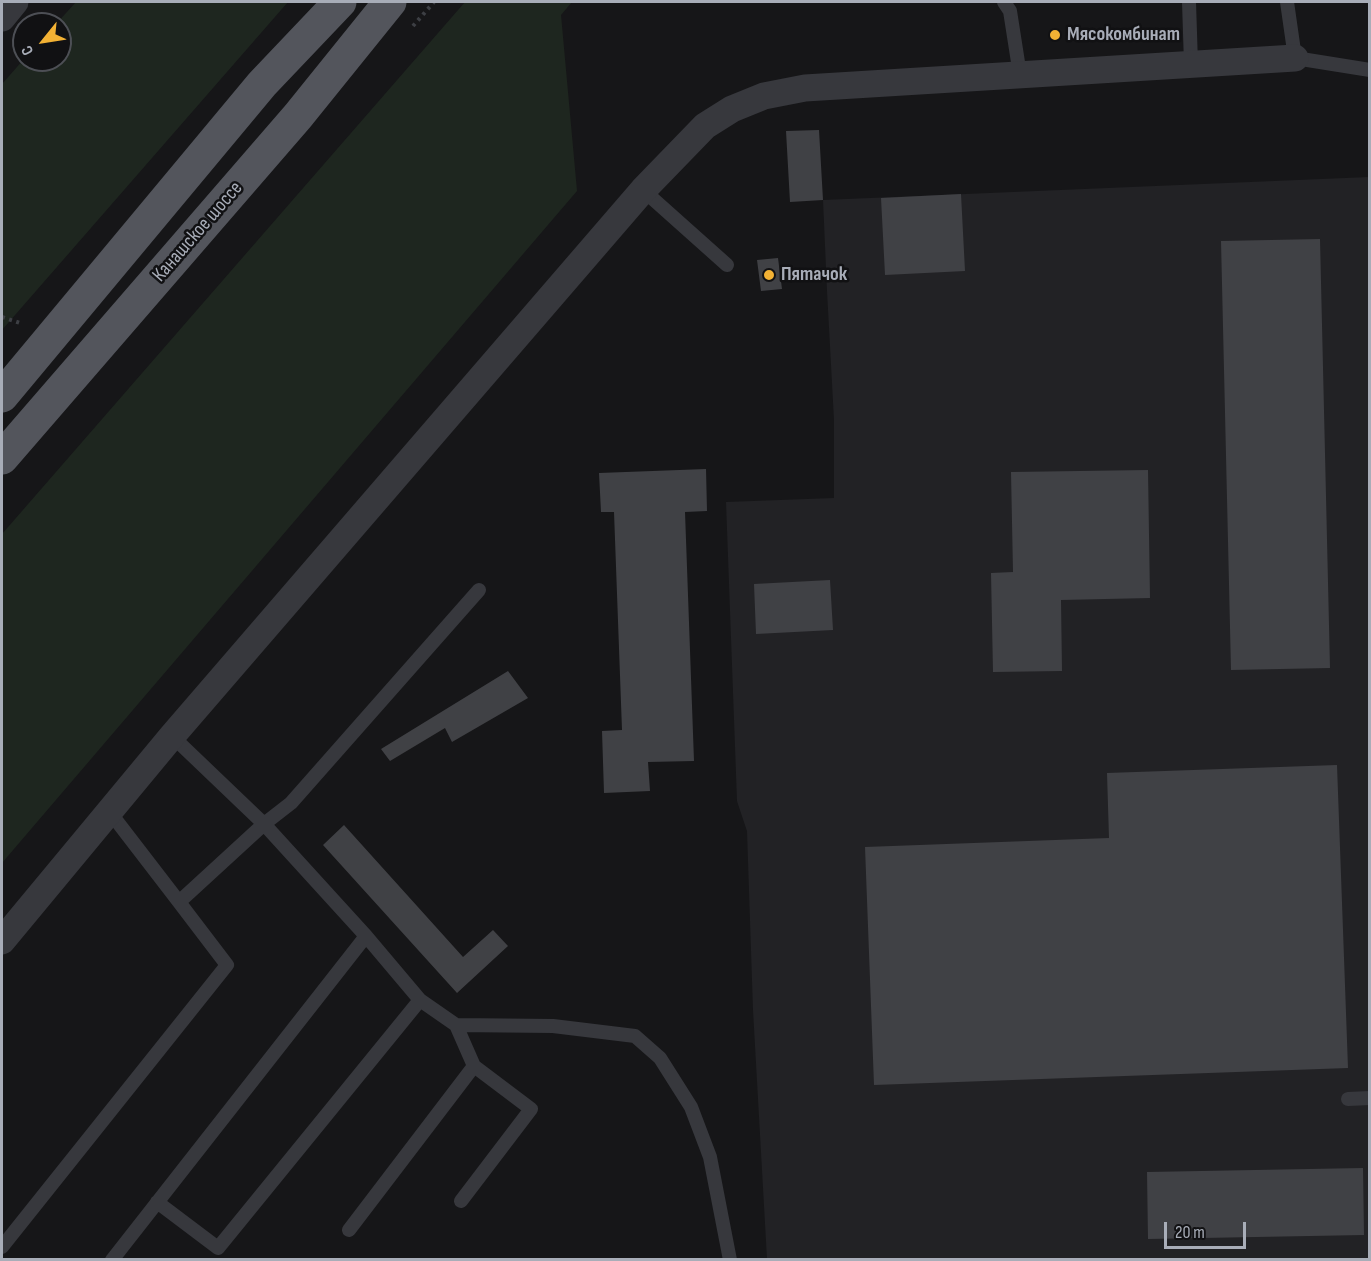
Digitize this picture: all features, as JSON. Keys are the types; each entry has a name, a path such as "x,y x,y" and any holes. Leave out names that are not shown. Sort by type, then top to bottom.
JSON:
{"main road":[{"path":"2,396 262,84 340,2"},
{"name":"Канашское шоссе","path":"2,458 298,116 390,2"}],"street":[{"path":"2,18 15,2"},
{"path":"2,941 172,736 643,190 705,126 732,109 764,96 805,88 1295,58"}],"lane":[{"path":"1004,2 1010,11 1020,75"},
{"path":"1189,2 1191,63"},
{"path":"1287,2 1295,58 1370,70"},
{"path":"643,190 727,265"},
{"path":"179,902 264,824 291,803 479,590"},
{"path":"172,736 264,824 366,936 420,1000 456,1025 474,1066 531,1109 461,1201"},
{"path":"2,1247 227,965 109,811"},
{"path":"112,1260 366,936"},
{"path":"157,1202 218,1248 420,1000"},
{"path":"456,1025 553,1026 635,1036 644,1043 660,1058 691,1107 710,1157 730,1260"},
{"path":"349,1230 474,1066"},
{"path":"1348,1100 1370,1098"}],"path":[{"path":"2,317 24,324"}],"shaded area":[{"path":"76,2 288,2 2,330 2,84 13,72 72,72 72,12 67,12"},
{"path":"465,2 572,2 561,15 577,191 2,863 2,534"},
{"path":"1369,177 1369,1259 767,1259 753,1010 747,831 737,801 726,502 834,498 834,420 823,200"}],"building":[{"path":"819,130 823,200 790,202 786,131"},
{"path":"961,194 965,271 885,275 881,198"},
{"path":"1320,239 1330,668 1231,670 1221,241"},
{"name":"Пятачок","path":"778,258 782,289 761,291 757,260"},
{"path":"706,469 707,511 685,512 694,761 648,762 650,791 604,793 602,731 622,730 614,512 601,512 599,473"},
{"path":"1148,470 1150,598 1061,600 1062,671 993,672 991,573 1013,572 1011,472"},
{"path":"830,580 833,630 756,634 754,584"},
{"path":"508,671 528,698 452,742 445,728 390,761 381,749"},
{"path":"1337,765 1348,1068 874,1085 865,847 1109,838 1107,773"},
{"path":"344,825 463,957 493,930 508,946 457,993 323,845"},
{"path":"1363,1168 1364,1235 1148,1239 1147,1172"}],"place":[{"name":"Мясокомбинат","path":"1055,35"},
{"name":"Пятачок","path":"769,275"}]}
